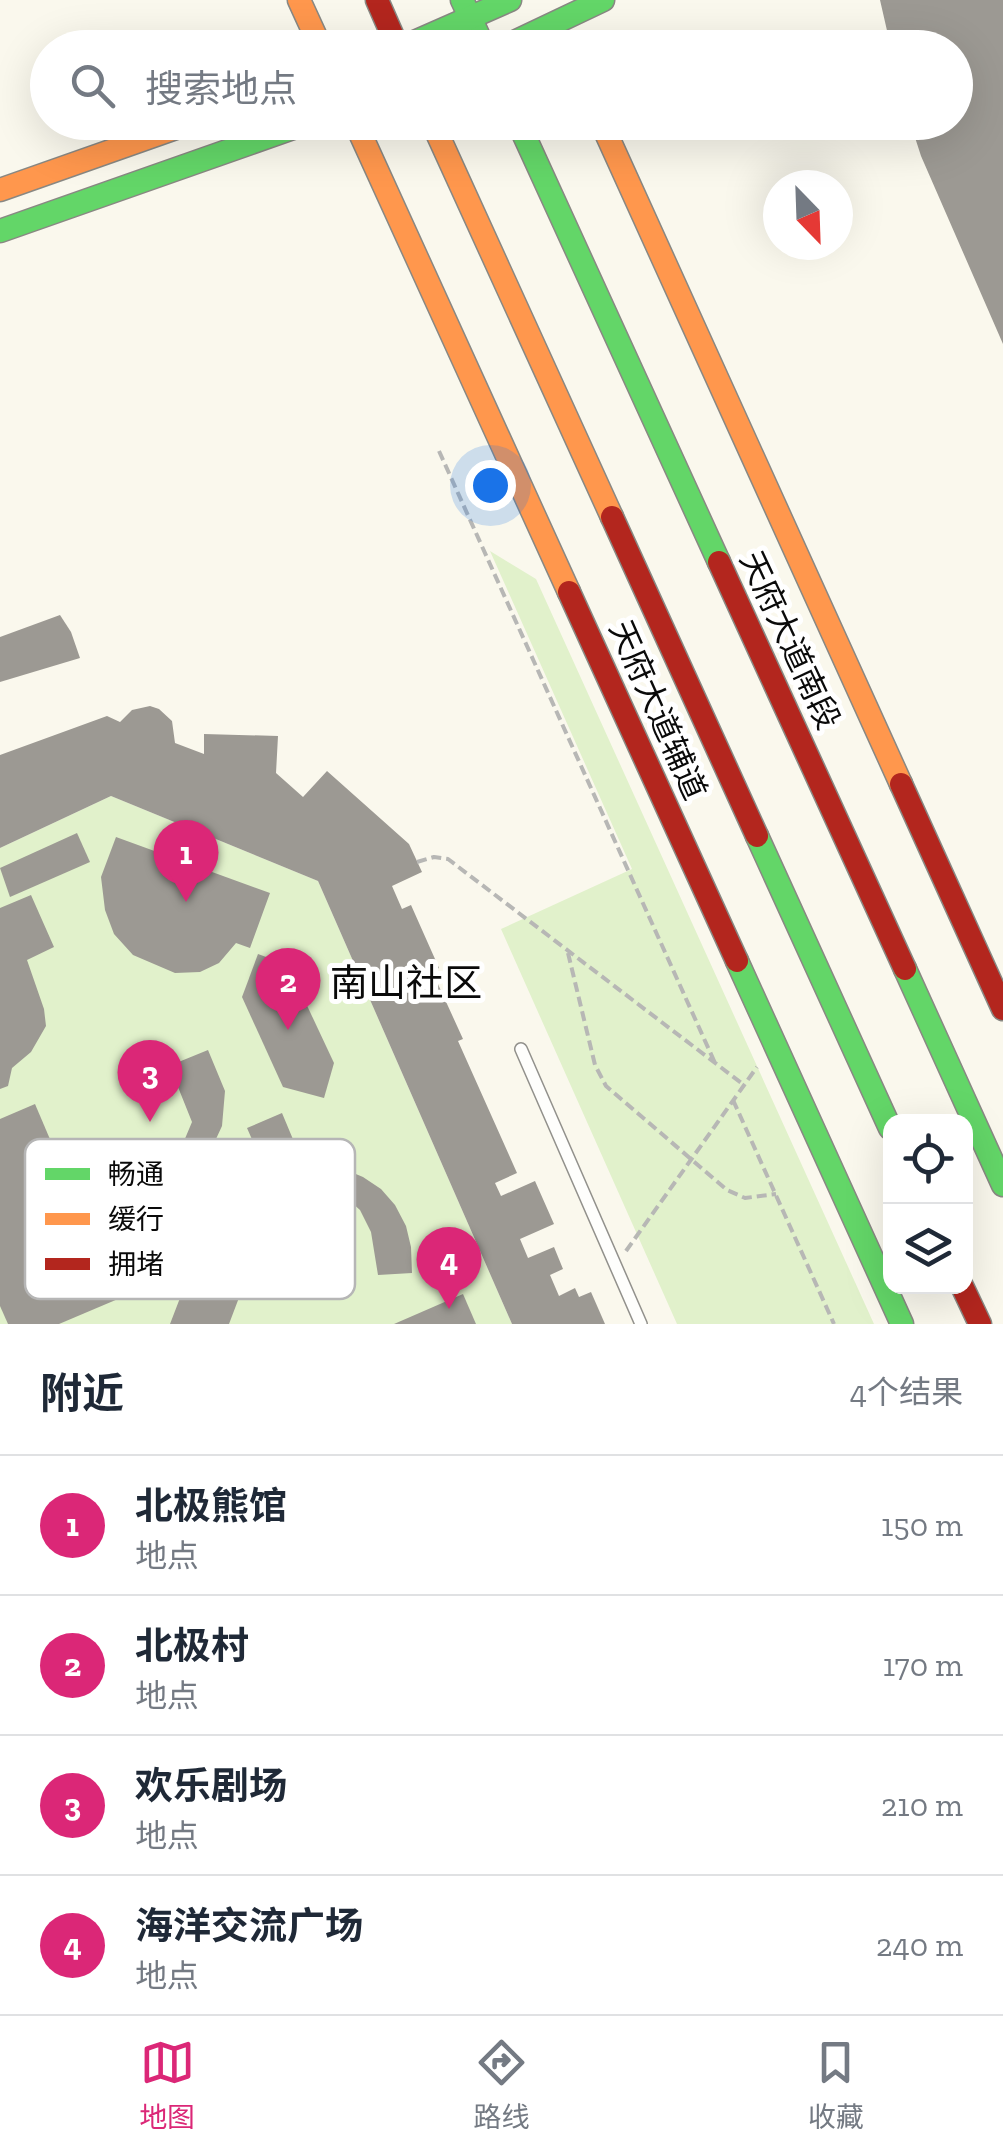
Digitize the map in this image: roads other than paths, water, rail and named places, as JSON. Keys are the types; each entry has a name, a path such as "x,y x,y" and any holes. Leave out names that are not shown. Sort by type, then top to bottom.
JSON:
{"main road":[{"path":"300,0 313,30"},
{"path":"377,0 391,30"},
{"path":"431,30 467,9 510,0"},
{"path":"545,0 559,30"},
{"path":"539,30 604,0"},
{"path":"0,190 142,140"},
{"path":"0,231 259,140"},
{"name":"天府大道辅道","path":"363,140 896,1319"},
{"path":"440,140 884,1114"},
{"name":"天府大道南段","path":"526,140 1003,1184"},
{"path":"609,140 1003,1009"},
{"path":"966,1294 980,1324"}],"lane":[{"path":"520,1049 641,1324"}],"place":[{"name":"北极熊馆","path":"186,902"},
{"name":"北极村","path":"288,1030"},
{"name":"欢乐剧场","path":"150,1122"},
{"name":"海洋交流广场","path":"449,1309"}],"district":[{"name":"南山社区","path":"406,983"}]}
